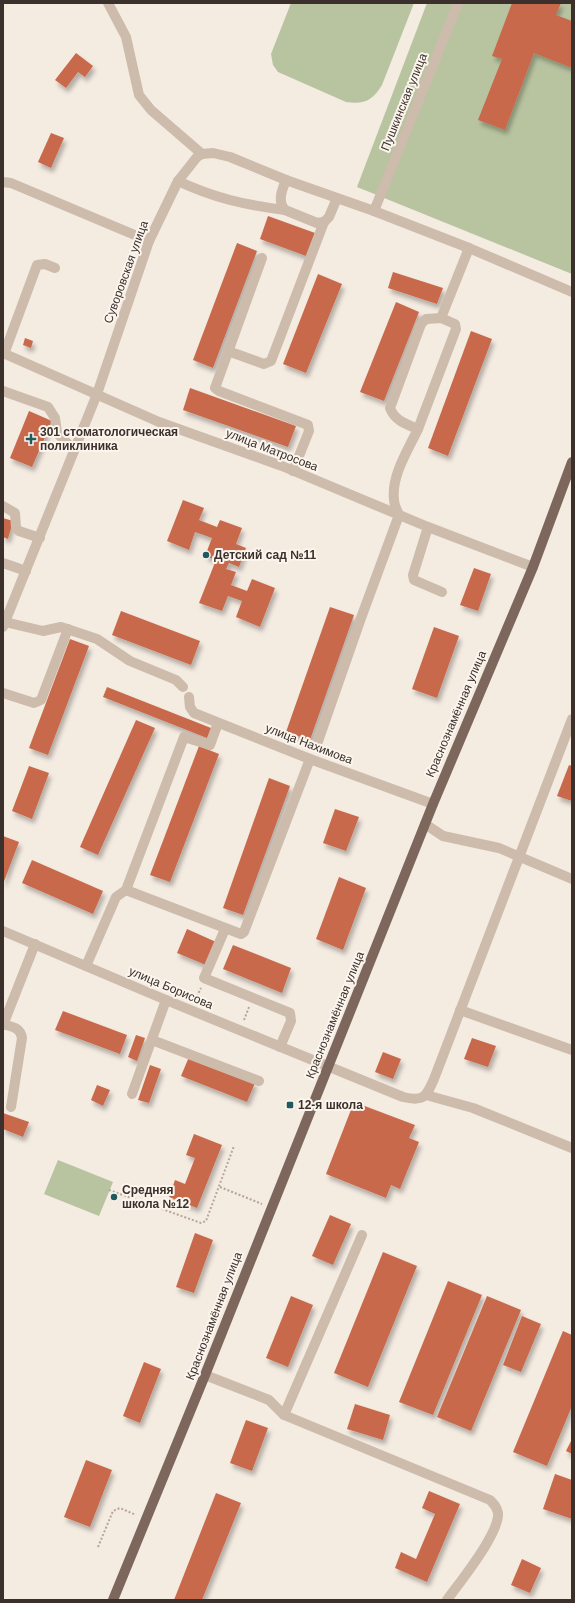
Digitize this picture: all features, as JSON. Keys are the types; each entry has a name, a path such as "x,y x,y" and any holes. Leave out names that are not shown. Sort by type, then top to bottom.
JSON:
{"main road":[{"name":"Краснознамённая улица","path":"113,1600 205,1375 270,1208 328,1068 433,804 533,567 572,462"}],"street":[{"path":"108,3 126,37 139,95 151,110 202,154 213,153 230,157 286,180 374,211 469,248 572,292"},
{"name":"Пушкинская улица","path":"374,211 458,3"},
{"name":"Суворовская улица","path":"4,624 97,394 149,241 178,181 188,166 202,154"},
{"path":"285,210 281,202 281,194 286,180"},
{"path":"178,181 203,193 224,200 245,205 285,210 317,223 324,222"},
{"path":"3,182 11,183 149,241"},
{"path":"228,351 264,364 271,362 324,222 329,217 337,198"},
{"path":"441,318 469,248"},
{"path":"262,258 215,388 219,391 308,425 309,431 293,471"},
{"path":"4,353 37,264 45,264 56,268"},
{"path":"317,744 399,515 394,500 395,484 401,464 418,429 456,329 455,324 441,318 426,319 421,324 390,408 392,414 398,421 418,429"},
{"name":"улица Матросова","path":"4,353 159,422 293,471 428,527 533,567"},
{"path":"3,391 48,407 56,418 57,433 74,450"},
{"path":"3,506 15,513 16,528 19,531 40,538"},
{"path":"428,527 413,575 414,580 442,592"},
{"path":"3,563 26,571"},
{"path":"4,624 43,631 61,627 97,639 130,661 176,680 183,687"},
{"path":"3,694 34,703 41,700 68,629"},
{"name":"улица Нахимова","path":"189,697 190,707 194,713 310,760 433,804"},
{"path":"572,719 520,857 426,1095 473,1108 572,1148"},
{"path":"86,966 116,897 126,890 184,737 210,745 218,723"},
{"path":"126,890 225,929 241,934 244,932 310,760"},
{"path":"425,824 443,836 499,848 572,879"},
{"path":"225,929 204,978 290,1013 291,1021 280,1047"},
{"name":"улица Борисова","path":"3,931 328,1068 403,1097 415,1099 426,1095"},
{"path":"12,1107 22,1038 21,1032 18,1029 3,1025 34,944"},
{"path":"132,1094 166,1000"},
{"path":"460,1010 572,1050"},
{"path":"152,1040 259,1081"},
{"path":"284,1415 362,1234"},
{"path":"205,1375 268,1400 284,1415 490,1500 496,1505 498,1514 486,1544 447,1600"}],"path":[{"path":"191,1010 204,978"},
{"path":"240,1031 253,998"},
{"path":"109,1190 201,1222 206,1221 220,1187 234,1146"},
{"path":"220,1187 270,1208"},
{"path":"98,1547 111,1516 116,1509 120,1508 146,1520"}],"green space":[{"path":"291,3 414,3 382,85 371,98 358,103 346,102 278,72 273,65 271,54"},
{"path":"427,3 572,3 572,274 357,187"},
{"path":"58,1160 113,1182 99,1216 44,1194"}],"building":[{"path":"512,3 561,3 556,15 572,21 572,68 534,53 505,130 478,120 502,59 492,56"},
{"path":"76,53 93,66 85,77 78,72 66,88 55,80"},
{"path":"51,133 64,138 51,168 38,162"},
{"path":"268,216 315,233 306,256 260,239"},
{"path":"237,243 257,251 213,368 193,360"},
{"path":"393,272 443,288 437,304 388,288"},
{"path":"318,274 342,284 306,373 283,364"},
{"path":"396,302 419,312 384,401 360,392"},
{"path":"471,331 492,339 448,456 428,448"},
{"path":"25,338 33,341 31,348 23,345"},
{"path":"190,388 296,426 288,447 183,410"},
{"name":"301 стоматологическая поликлиника","path":"29,411 52,421 32,467 10,458"},
{"path":"183,500 204,508 199,520 217,527 220,520 242,528 236,544 246,548 239,567 229,563 226,569 236,572 231,585 247,591 252,579 275,588 260,627 236,617 242,601 228,596 222,611 199,603 216,560 205,556 212,538 195,532 189,550 167,541"},
{"path":"3,518 13,521 8,539 3,537"},
{"path":"474,568 491,574 478,611 460,605"},
{"path":"330,607 354,615 310,740 286,732"},
{"path":"121,611 200,641 191,665 112,635"},
{"path":"434,627 459,636 437,698 412,689"},
{"path":"70,639 89,646 48,755 29,748"},
{"path":"107,687 211,728 207,738 103,697"},
{"path":"136,720 155,728 98,855 80,847"},
{"path":"199,746 219,754 170,882 150,875"},
{"path":"569,765 572,766 572,801 557,796"},
{"path":"29,766 49,773 32,819 12,811"},
{"path":"269,778 290,786 243,915 223,908"},
{"path":"335,809 359,817 346,851 323,843"},
{"path":"3,836 19,842 3,884"},
{"path":"32,860 103,891 93,914 22,883"},
{"path":"339,877 366,888 343,950 316,939"},
{"path":"187,929 216,942 206,965 177,953"},
{"path":"233,945 291,968 282,993 223,969"},
{"path":"63,1011 127,1035 120,1054 55,1030"},
{"path":"136,1035 145,1038 137,1061 128,1057"},
{"path":"472,1038 496,1046 488,1067 464,1059"},
{"path":"383,1052 401,1059 393,1079 375,1072"},
{"path":"189,1057 255,1083 247,1102 181,1076"},
{"path":"150,1065 161,1069 149,1103 138,1100"},
{"path":"97,1085 110,1090 103,1106 91,1100"},
{"path":"354,1102 415,1125 409,1138 419,1142 400,1189 391,1185 386,1198 326,1174"},
{"path":"3,1113 29,1122 23,1137 3,1129"},
{"path":"194,1134 222,1145 197,1208 169,1197 175,1180 185,1184 195,1158 186,1155"},
{"path":"330,1215 351,1224 333,1265 312,1256"},
{"path":"195,1233 213,1240 194,1293 176,1287"},
{"path":"383,1252 417,1266 368,1387 334,1373"},
{"path":"448,1281 482,1295 433,1415 399,1402"},
{"path":"291,1296 313,1305 288,1367 266,1358"},
{"path":"487,1296 521,1310 471,1431 437,1417"},
{"path":"522,1316 541,1324 521,1372 503,1365"},
{"path":"563,1331 572,1335 572,1406 547,1466 513,1452"},
{"path":"144,1362 161,1369 140,1423 123,1416"},
{"path":"355,1404 390,1415 383,1440 347,1429"},
{"path":"246,1420 268,1428 252,1471 230,1463"},
{"path":"572,1439 572,1454 566,1451"},
{"path":"86,1460 112,1470 90,1527 64,1517"},
{"path":"555,1474 572,1480 572,1519 543,1509"},
{"path":"429,1491 460,1504 427,1582 395,1568 401,1552 416,1559 435,1514 422,1508"},
{"path":"216,1493 241,1503 202,1600 174,1600"},
{"path":"522,1559 541,1568 530,1593 511,1585"}],"place":[{"name":"301 стоматологическая поликлиника","path":"31,439"},
{"name":"Детский сад №11","path":"206,555"},
{"name":"12-я школа","path":"290,1105"},
{"name":"Средняя школа №12","path":"114,1197"}]}
